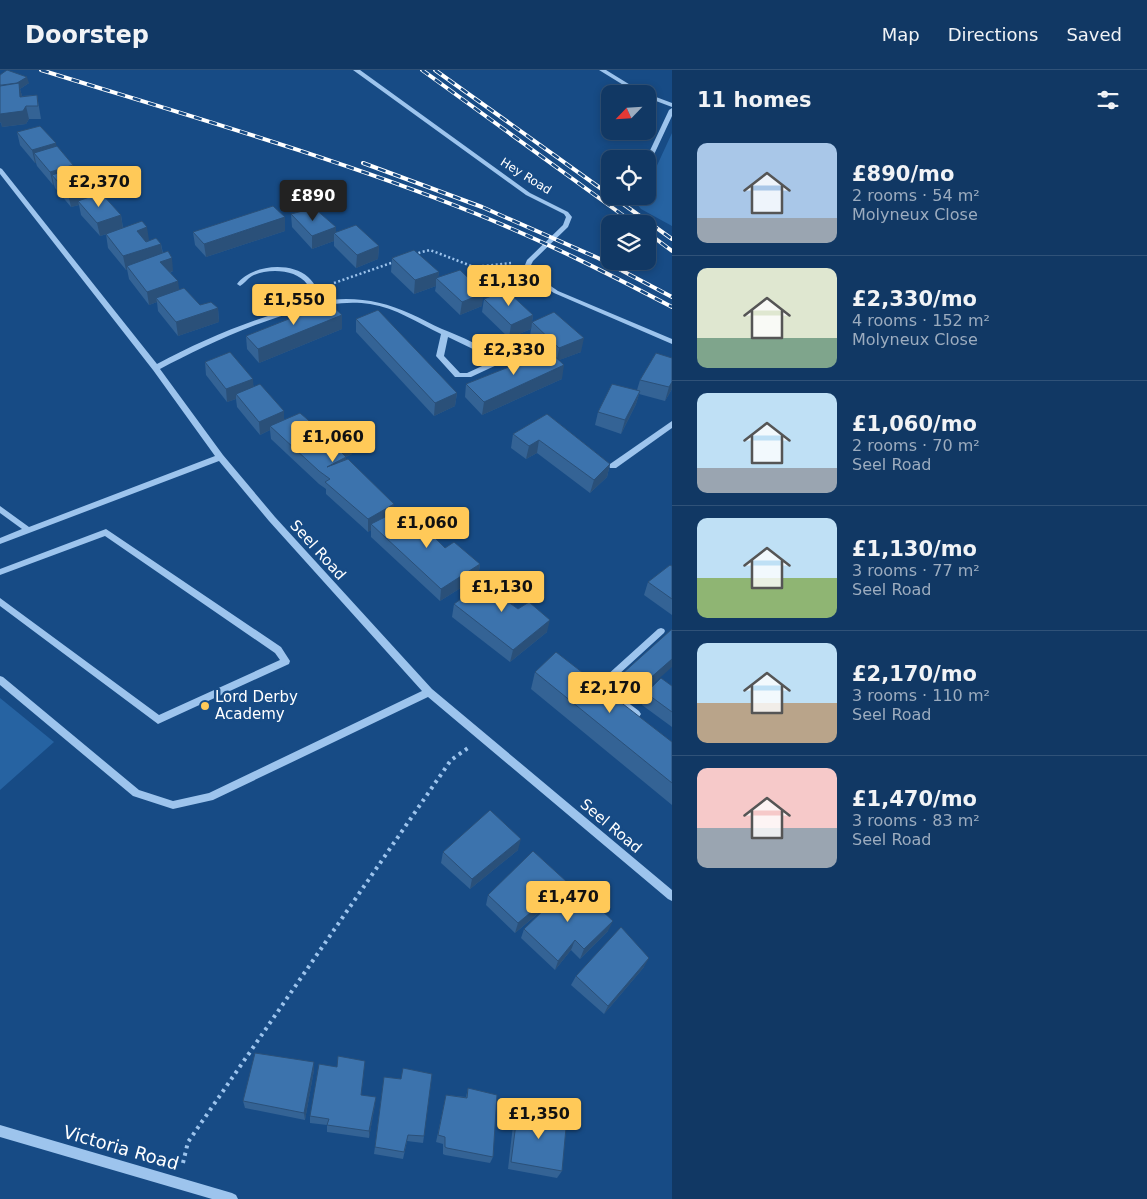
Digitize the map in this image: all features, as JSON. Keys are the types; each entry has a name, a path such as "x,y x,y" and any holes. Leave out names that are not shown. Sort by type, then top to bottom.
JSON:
{"street":[{"name":"Hey Road","path":"356,70 528,194 566,213 569,217 566,226 530,260 528,265"},
{"path":"602,70 627,85"},
{"path":"656,99 672,105"},
{"path":"653,150 672,110"},
{"name":"Seel Road","path":"0,170 156,368 220,457 272,519 428,692 672,896"},
{"path":"528,265 533,277 556,292 672,342"},
{"path":"240,284 245,277 258,272 289,269 301,275 315,290 317,302"},
{"path":"156,368 198,345 241,328 317,302 344,299 371,302 394,308 445,332 498,361 494,365 468,375 458,375 440,356 445,332"},
{"path":"613,466 672,424"},
{"path":"0,541 220,457"},
{"path":"0,509 28,530"},
{"path":"0,572 106,532 278,650 286,661 158,720 0,601"},
{"path":"643,720 600,686 661,631"},
{"path":"0,680 136,792 173,805 210,797 428,692"},
{"name":"Victoria Road","path":"0,1131 232,1199"}],"path":[{"path":"413,255 430,250 474,267 514,263 528,265"},
{"path":"315,290 395,261"},
{"path":"177,1183 188,1142 451,760 482,737"}],"shaded area":[{"path":"672,133 672,226 656,217 656,215 652,215 641,209 638,205 656,205 656,168"},
{"path":"0,698 54,742 0,790"}],"building":[{"path":"7,70 27,77 17,83 0,85 0,75"},
{"path":"19,83 20,97 37,95 38,106 26,106 23,111 0,114 0,86"},
{"path":"40,126 56,143 32,150 17,132"},
{"path":"57,146 73,165 50,172 34,153"},
{"path":"74,168 91,187 68,194 52,175"},
{"path":"101,193 121,215 97,223 78,201"},
{"path":"273,206 285,217 204,244 193,232"},
{"path":"314,208 336,227 312,236 291,214"},
{"path":"142,221 147,227 137,231 146,242 156,238 161,244 123,256 106,234"},
{"path":"356,225 379,246 357,255 334,233"},
{"path":"414,250 439,272 415,280 392,258"},
{"path":"168,251 172,258 160,262 178,281 147,292 127,266"},
{"path":"460,270 484,293 462,302 436,278"},
{"path":"184,288 200,305 211,302 218,308 176,322 156,298"},
{"path":"506,290 533,315 511,325 484,299"},
{"path":"329,303 342,315 258,349 246,336"},
{"path":"378,310 457,393 435,403 356,319"},
{"path":"554,312 584,338 559,348 532,322"},
{"path":"549,351 564,365 484,402 466,384"},
{"path":"230,352 253,379 226,389 205,362"},
{"path":"656,353 672,358 672,382 669,387 640,380"},
{"path":"260,384 284,411 259,422 236,394"},
{"path":"612,384 640,391 625,420 598,412"},
{"path":"300,413 322,432 336,425 352,441 337,448 346,457 327,467 348,459 394,504 368,519 325,482 330,479 270,426"},
{"path":"547,414 610,464 594,480 539,440 529,446 513,434"},
{"path":"393,513 406,526 424,515 437,527 429,532 445,548 454,542 480,564 441,589 371,524"},
{"path":"670,565 672,566 672,599 648,582"},
{"path":"494,575 516,593 507,601 518,609 529,602 550,620 513,650 454,604"},
{"path":"672,629 672,659 640,687 622,674"},
{"path":"556,652 672,742 672,783 535,672"},
{"path":"661,678 672,686 672,712 646,693"},
{"path":"490,810 521,839 472,879 443,852"},
{"path":"533,851 567,882 518,923 488,895"},
{"path":"572,883 613,921 584,949 575,940 558,961 524,929"},
{"path":"621,927 649,958 608,1006 576,976"},
{"path":"255,1053 314,1062 304,1113 243,1101"},
{"path":"338,1056 365,1061 361,1095 376,1097 369,1131 327,1125 329,1119 310,1116 319,1064 337,1067"},
{"path":"403,1068 432,1074 424,1136 408,1135 404,1152 375,1147 384,1077 401,1079"},
{"path":"468,1088 497,1095 493,1157 447,1148 445,1147 445,1137 438,1135 446,1095 467,1098"},
{"path":"518,1108 567,1117 562,1171 511,1162"}],"railway":[{"path":"41,70 259,137 421,193 524,234 599,269 672,307"},
{"path":"422,70 623,215"},
{"path":"435,70 601,189"},
{"path":"363,163 482,207 598,258 672,297"},
{"path":"625,205 672,239"},
{"path":"656,239 672,251"}],"place":[{"name":"Lord Derby Academy","path":"205,706"}]}
